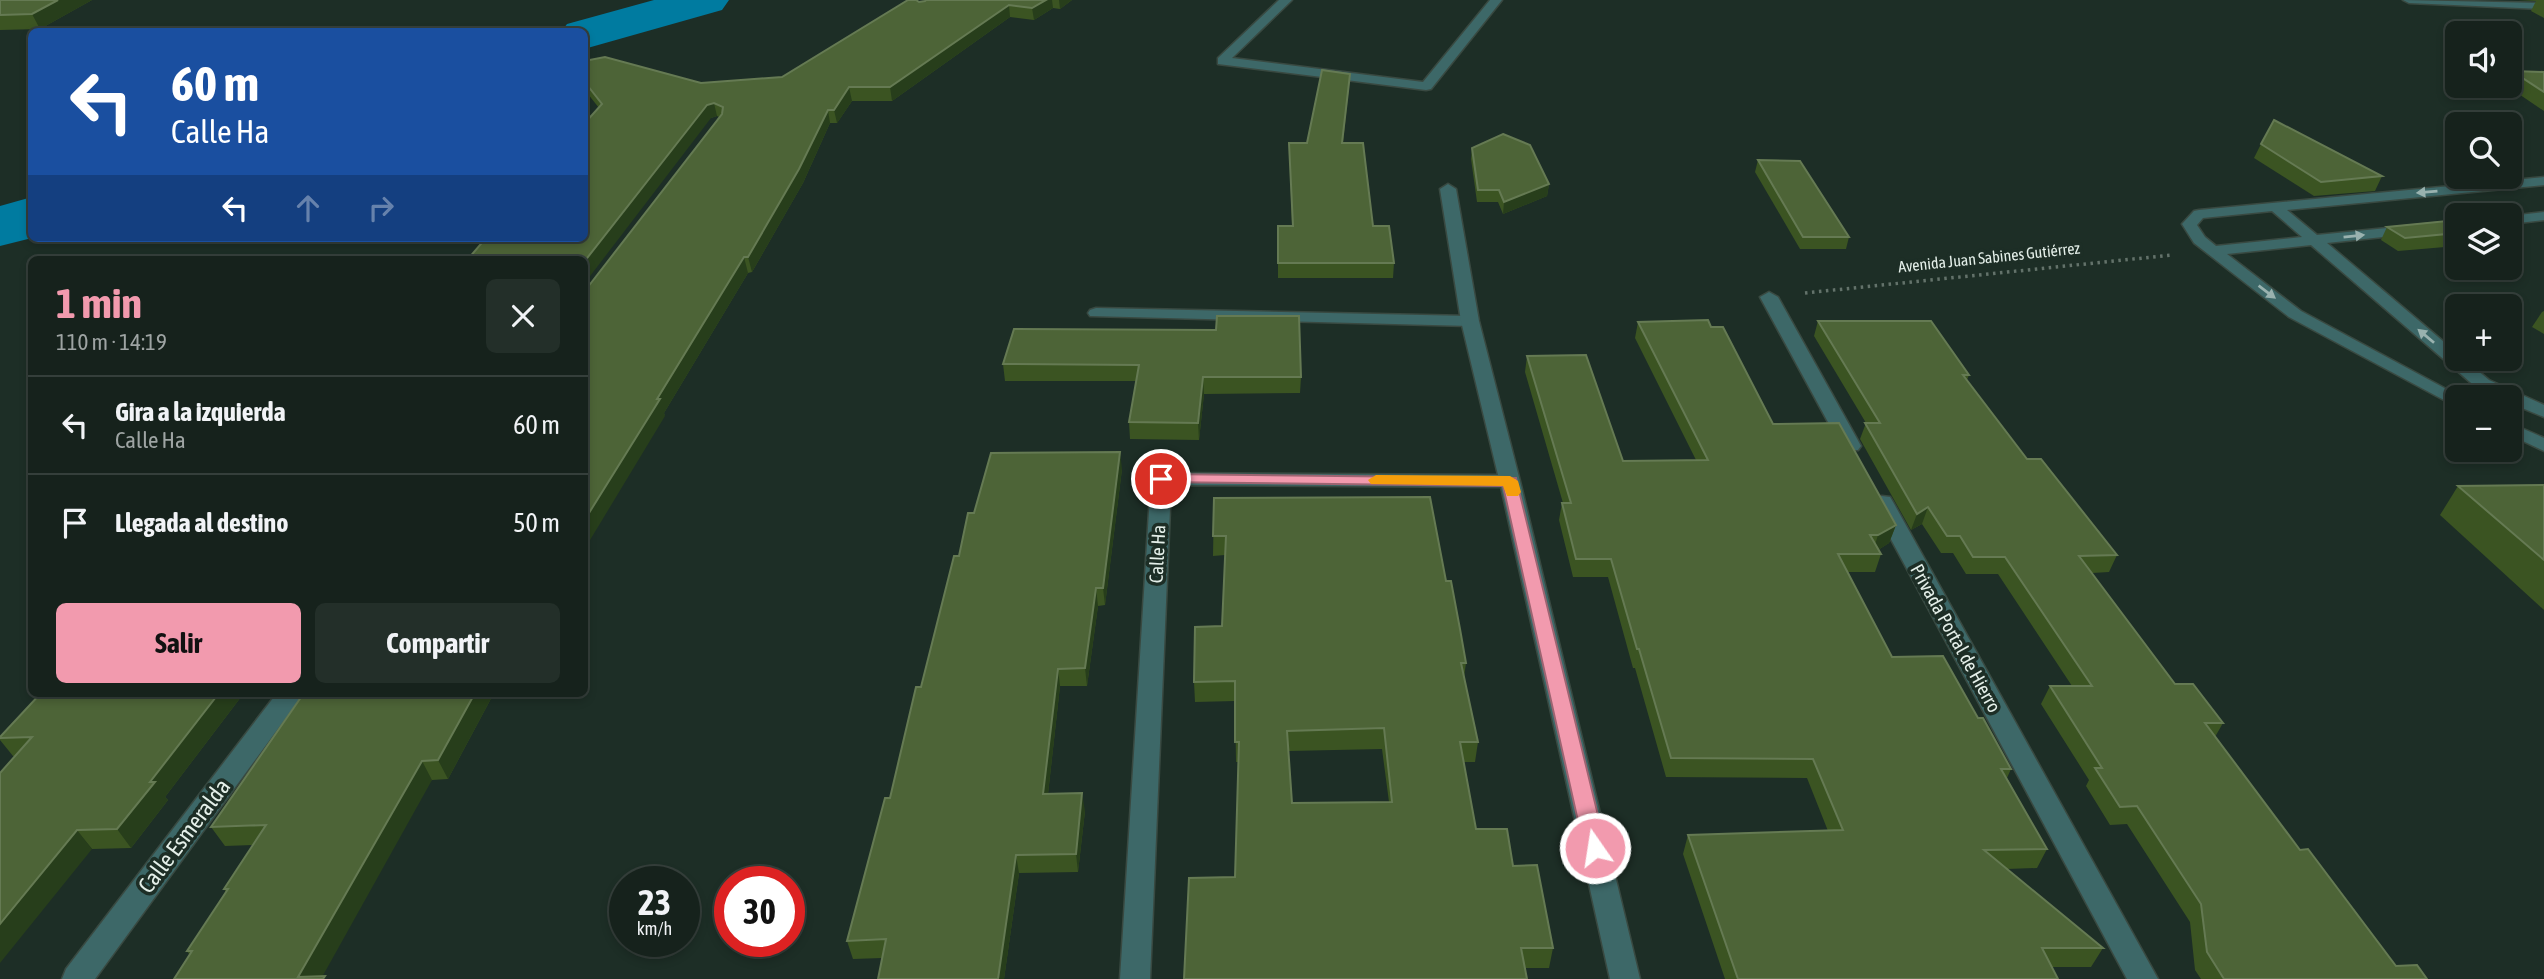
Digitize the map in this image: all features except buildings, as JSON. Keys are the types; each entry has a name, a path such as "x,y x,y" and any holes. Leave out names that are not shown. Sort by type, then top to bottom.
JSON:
{"street":[{"path":"1286,0 1222,61 1426,86 1496,0"},
{"path":"2410,0 2544,6"},
{"path":"1448,189 1470,321 1510,481 1625,979"},
{"name":"Privada Portal de Hierro","path":"1769,297 2143,979"},
{"name":"Calle Ha","path":"1135,979 1161,479 1510,481"},
{"name":"Calle Esmeralda","path":"78,979 287,697"}],"lane":[{"path":"2445,395 2295,314 2199,240 2189,223 2199,214 2544,181"},
{"path":"2275,207 2392,309 2485,385"},
{"path":"2522,219 2544,216"},
{"path":"2213,251 2445,226"},
{"path":"1096,313 1470,321"},
{"path":"2522,403 2544,412"},
{"path":"2522,434 2544,445"}],"path":[{"name":"Avenida Juan Sabines Gutiérrez","path":"1769,297 2213,251"}],"waterway":[{"path":"588,33 706,0"},
{"path":"0,227 28,217"}],"slow traffic":[{"path":"1376,480 1510,481 1513,492"}],"route":[{"path":"1161,479 1510,481 1595,848"}]}
